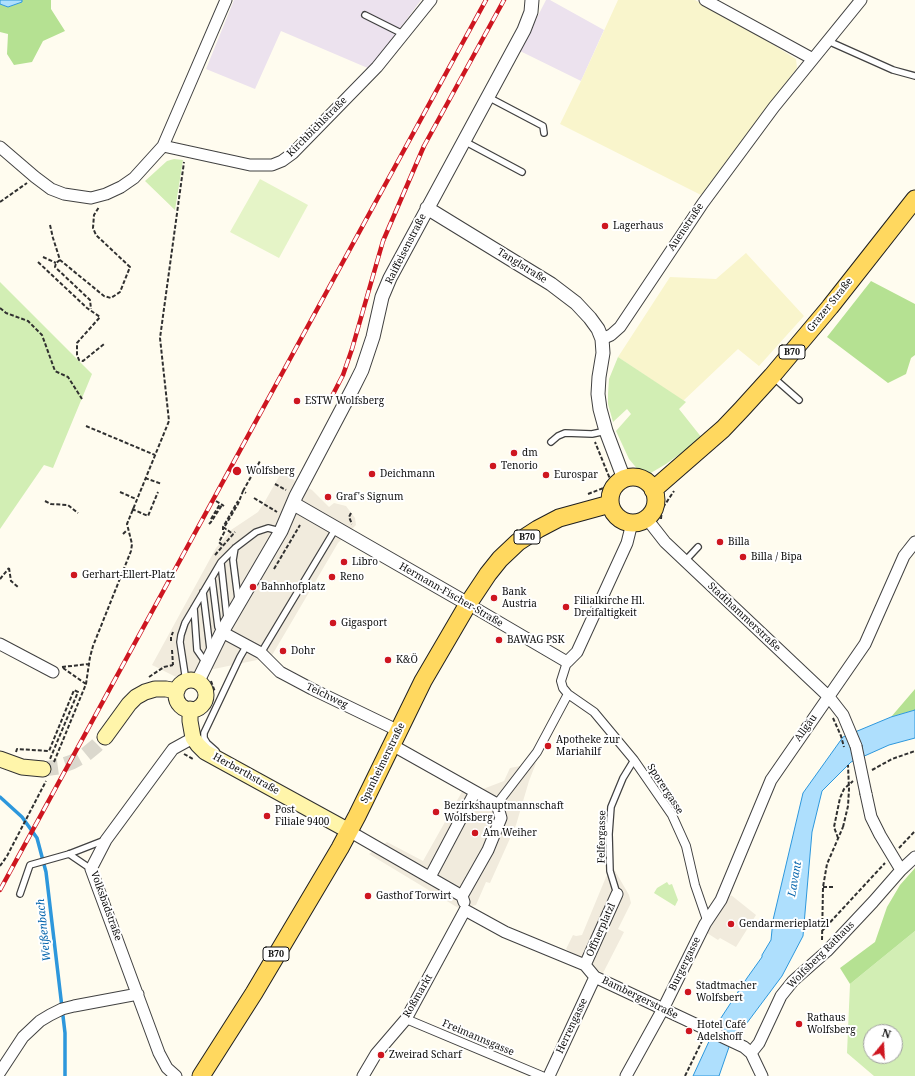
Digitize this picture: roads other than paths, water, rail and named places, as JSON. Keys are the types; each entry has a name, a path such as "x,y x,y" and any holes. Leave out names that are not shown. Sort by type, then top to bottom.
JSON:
{"main road":[{"name":"Grazer Straße","path":"653,490 723,429 772,376 830,307 915,199"},
{"path":"632,477 641,479 648,483 653,490 656,497 655,506 646,522 624,521 613,511 610,504 610,496 613,489 624,479 632,477"},
{"name":"Spanheimerstraße","path":"201,1076 254,994 349,831 423,681 468,604 500,559 518,542 538,529 560,518 610,504"},
{"path":"105,737 129,704 136,697 145,692 193,683 204,686 206,697 204,704 198,708 186,709 180,704 176,696 193,683"},
{"path":"190,709 190,721 193,738"},
{"name":"Herberthstraße","path":"193,738 205,752 349,831"},
{"path":"0,759 22,767 48,768"}],"street":[{"path":"0,147 51,189 64,194 76,197 91,198 106,194 121,187 134,178 163,146 226,0"},
{"name":"Kirchbichlstraße","path":"163,146 250,165 272,165 282,161 294,153 377,67 430,0"},
{"name":"Raiffeisenstraße","path":"294,504 296,496 362,370 373,336 382,298 390,278 524,30 531,12 532,0"},
{"path":"705,0 813,59"},
{"name":"Auenstraße","path":"602,339 611,335 620,327 703,203 774,107 861,0"},
{"name":"Tanglstraße","path":"427,208 551,284 576,303 590,318 598,329 602,339"},
{"path":"602,339 603,353 598,394 600,409 606,431 624,479"},
{"path":"193,683 209,658 281,531 294,504 341,525"},
{"path":"497,804 537,752 568,694 563,688 561,681 567,662 576,652 628,543 646,522"},
{"name":"Stadthammerstraße","path":"646,522 665,542 829,697 838,717 856,746 871,817 901,870"},
{"name":"Hermann-Fischer-Straße","path":"341,525 468,604 567,662"},
{"name":"Allgäu","path":"707,920 721,900 771,780 865,644 904,556 915,542"},
{"path":"225,628 247,645 261,653"},
{"path":"0,644 57,669"},
{"name":"Teichweg","path":"261,653 280,672 395,738"},
{"name":"Sporergasse","path":"568,694 594,712 634,760 672,815 686,846 695,885 707,920"},
{"name":"Volksbadstraße","path":"176,1076 167,1068 159,1053 91,869 106,840 173,749 193,738"},
{"path":"395,738 475,792 497,804 501,818 488,850 462,896"},
{"path":"430,877 475,792"},
{"path":"349,831 462,896 466,910"},
{"name":"Wolfsberg Rathaus","path":"751,1053 759,1043 781,996 793,981 827,951 901,870 915,857"},
{"name":"Offnerplatzl","path":"585,965 617,894"},
{"name":"Bambergerstraße","path":"466,910 505,932 585,965 595,977 744,1047 751,1053"},
{"name":"Roßmarkt","path":"363,1076 376,1054 406,1019 466,910"},
{"name":"Burgergasse","path":"626,1076 663,1009 707,920"},
{"name":"Herrengasse","path":"549,1076 595,977"},
{"path":"0,1072 23,1037 40,1021 50,1015 62,1009 74,1006 138,994"},
{"name":"Freimannsgasse","path":"406,1019 542,1076"},
{"path":"751,1053 762,1076"}],"lane":[{"path":"365,15 403,34"},
{"path":"828,41 894,70 915,76"},
{"path":"488,97 543,126 544,133"},
{"path":"463,141 522,172"},
{"path":"772,376 799,400"},
{"path":"551,442 558,436 565,433 592,434 606,431"},
{"path":"261,653 341,525"},
{"path":"193,683 180,642 185,623 221,562 235,548 262,529 268,528 281,531"},
{"path":"685,561 698,547"},
{"path":"235,548 233,560 239,604"},
{"path":"212,578 218,628 225,628 221,562"},
{"path":"203,592 209,658"},
{"path":"194,608 197,650 209,658"},
{"path":"239,770 211,747 204,738 204,732 247,645"},
{"name":"Felfergasse","path":"617,894 610,871 609,834 611,807 623,778 634,760"},
{"path":"20,894 30,865 69,854 106,840"},
{"path":"69,854 91,869"}],"water":[{"path":"0,0 22,0 22,2 8,7 0,4"},
{"name":"Lavant","path":"915,710 915,738 889,745 851,762 822,791 812,832 803,936 782,976 729,1047 719,1076 693,1076 717,1024 762,957 771,940 773,920 803,793 843,737 891,717"}],"waterway":[{"name":"Weißenbach","path":"0,797 22,817 37,838 46,872 65,1033 65,1076"}],"tunnel":[{"path":"43,769 58,767 72,762 85,755 105,737"}],"railway":[{"path":"0,890 486,0"},
{"path":"330,400 343,375 352,349 383,241 424,146 504,0"}],"place":[{"name":"Lagerhaus","path":"605,226"},
{"name":"ESTW Wolfsberg","path":"297,401"},
{"name":"dm","path":"514,453"},
{"name":"Tenorio","path":"493,466"},
{"name":"Wolfsberg","path":"237,471"},
{"name":"Deichmann","path":"372,474"},
{"name":"Eurospar","path":"546,475"},
{"name":"Graf's Signum","path":"328,497"},
{"name":"Billa","path":"720,542"},
{"name":"Billa / Bipa","path":"743,557"},
{"name":"Libro","path":"344,562"},
{"name":"Gerhart-Ellert-Platz","path":"74,575"},
{"name":"Reno","path":"332,577"},
{"name":"Bahnhofplatz","path":"253,587"},
{"name":"Bank Austria","path":"494,598"},
{"name":"Filialkirche Hl. Dreifaltigkeit","path":"566,607"},
{"name":"Gigasport","path":"333,623"},
{"name":"BAWAG PSK","path":"499,640"},
{"name":"Dohr","path":"283,651"},
{"name":"K&Ö","path":"388,660"},
{"name":"Apotheke zur Mariahilf","path":"548,746"},
{"name":"Bezirkshauptmannschaft Wolfsberg","path":"436,812"},
{"name":"Post Filiale 9400","path":"267,816"},
{"name":"Am Weiher","path":"475,833"},
{"name":"Gasthof Torwirt","path":"368,896"},
{"name":"Gendarmerieplatzl","path":"731,924"},
{"name":"Stadtmacher Wolfsbert","path":"688,992"},
{"name":"Rathaus Wolfsberg","path":"799,1024"},
{"name":"Hotel Café Adelshoff","path":"689,1031"},
{"name":"Zweirad Scharf","path":"381,1055"}]}
